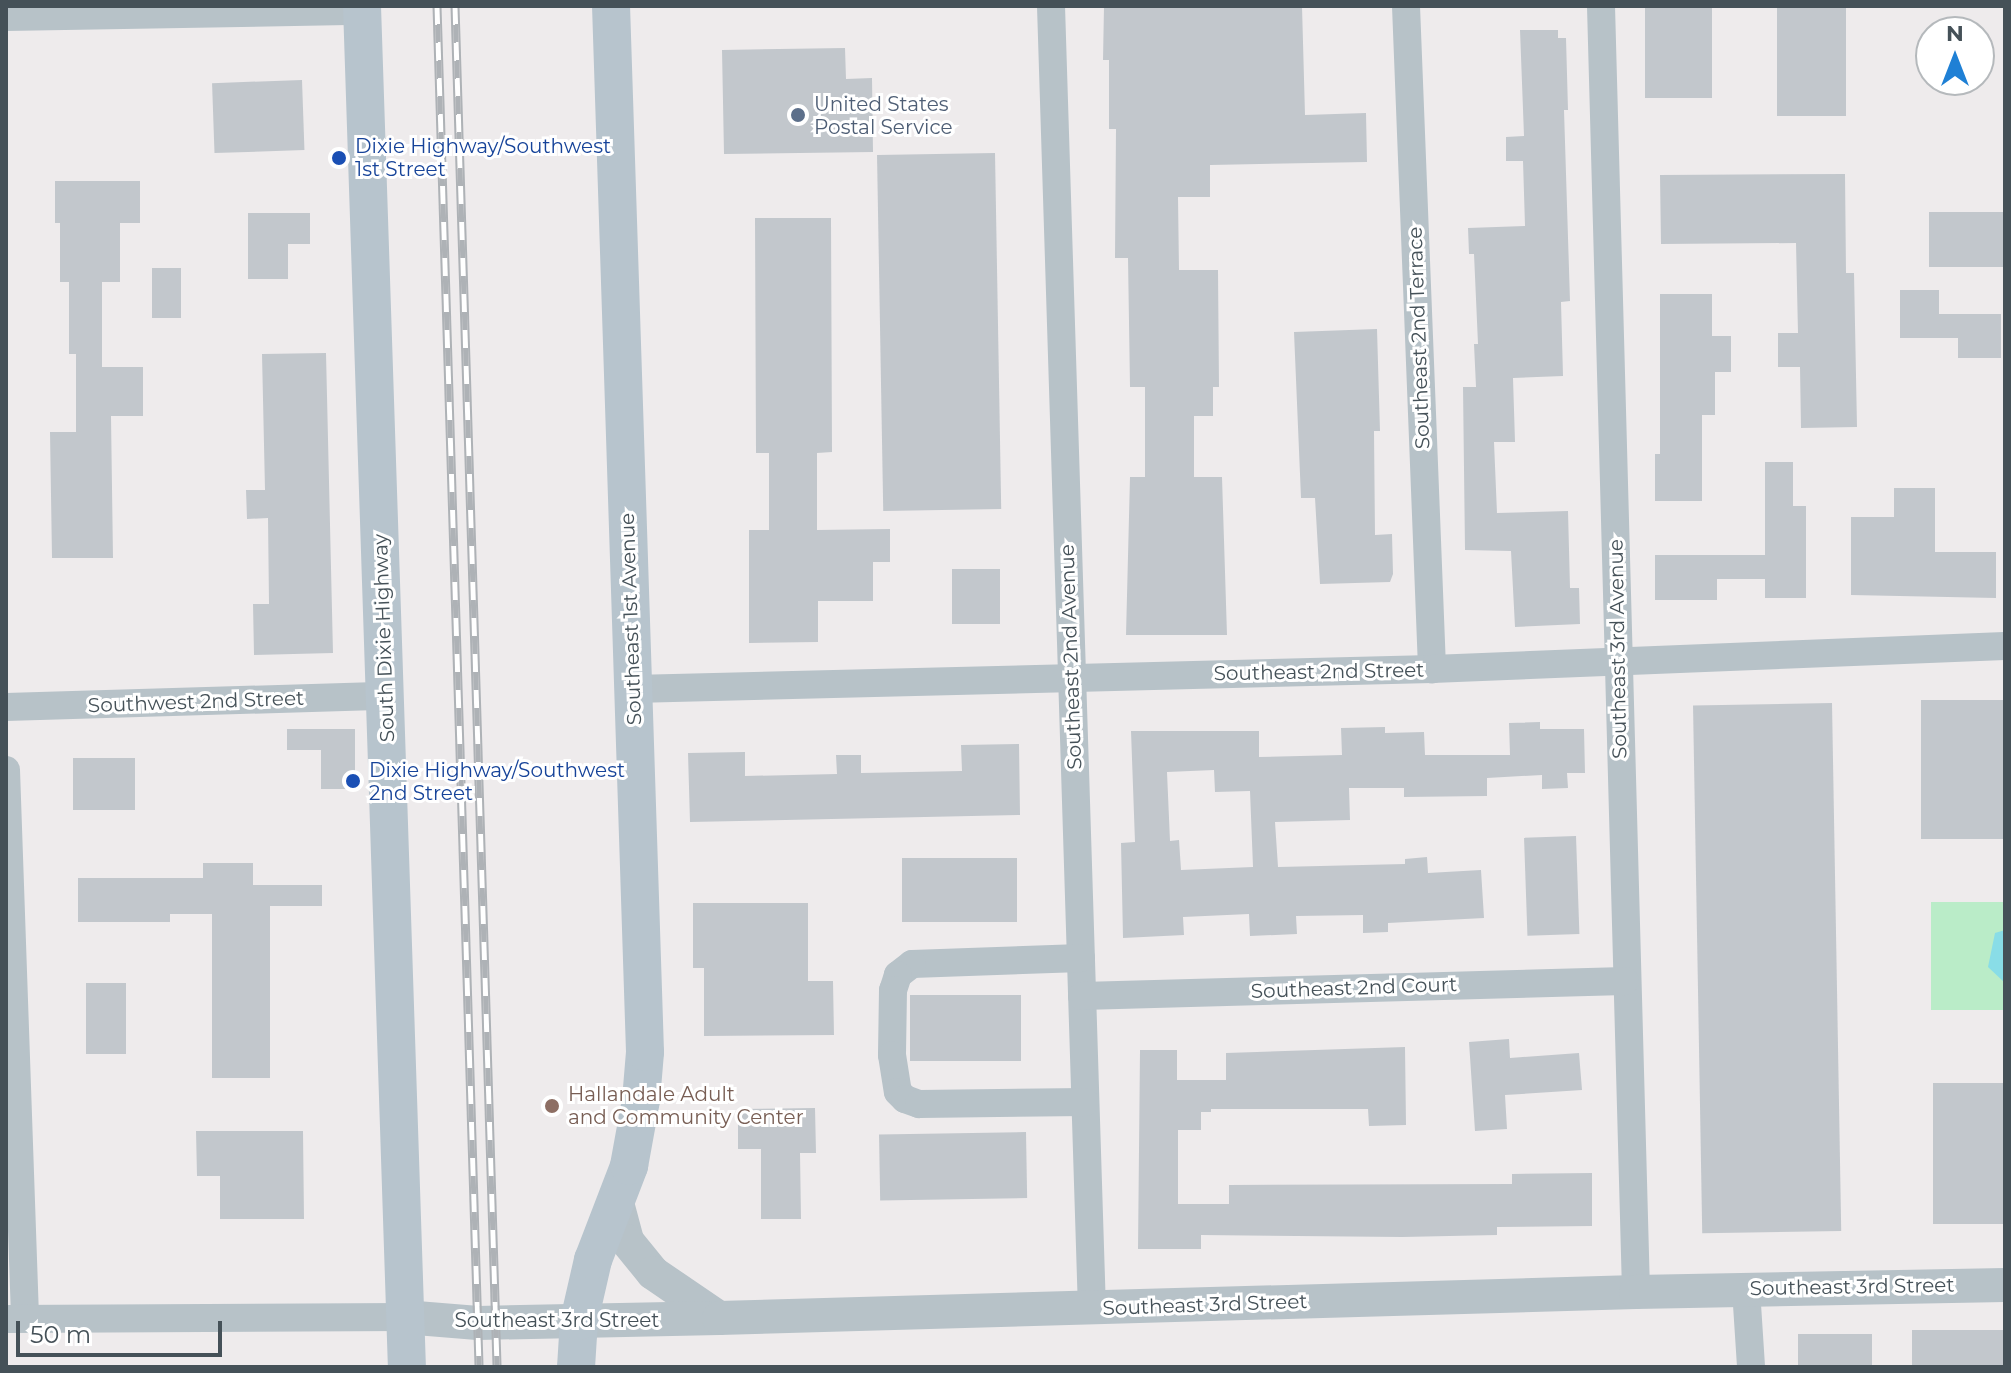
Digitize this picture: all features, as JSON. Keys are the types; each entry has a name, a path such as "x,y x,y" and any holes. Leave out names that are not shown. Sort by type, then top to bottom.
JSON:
{"main road":[{"name":"Southeast 1st Avenue","path":"576,1367 579,1321 593,1260 617,1203 638,1123 645,1052 611,6"},
{"name":"South Dixie Highway","path":"362,8 407,1367"}],"street":[{"name":"Southeast 2nd Avenue","path":"1051,6 1092,1308"},
{"name":"Southeast 2nd Terrace","path":"1406,6 1432,669"},
{"name":"Southeast 3rd Avenue","path":"1601,6 1621,661 1618,702 1625,981 1636,1292"},
{"path":"6,17 362,8"},
{"name":"Southeast 2nd Street","path":"633,689 1432,669 2005,646"},
{"name":"Southwest 2nd Street","path":"6,707 386,696"},
{"path":"6,770 15,1319 404,1317"},
{"path":"1081,958 912,964 898,975 893,990 892,1055 898,1092 905,1099 919,1104 1085,1102"},
{"name":"Southeast 2nd Court","path":"1082,996 1625,981"},
{"path":"617,1203 627,1241 653,1273 719,1318"},
{"name":"Southeast 3rd Street","path":"404,1317 478,1323 579,1321 1746,1289 2005,1285"},
{"path":"1746,1289 1751,1367"}],"green space":[{"path":"1931,902 2005,902 2005,1010 1931,1010"}],"water":[{"path":"2005,930 2005,983 1988,967 1995,933"}],"building":[{"path":"1104,6 1302,6 1305,115 1366,113 1367,162 1210,165 1210,197 1178,197 1179,270 1218,270 1219,387 1213,387 1213,416 1194,416 1194,477 1222,477 1227,635 1126,635 1130,477 1145,477 1145,387 1130,387 1128,258 1115,258 1116,129 1109,129 1109,60 1103,60"},
{"path":"1645,6 1712,6 1712,98 1645,98"},
{"path":"1777,6 1846,6 1846,116 1777,116"},
{"path":"1520,30 1558,30 1558,38 1566,38 1568,110 1564,110 1570,301 1561,302 1563,376 1513,378 1515,442 1494,442 1497,513 1568,511 1570,588 1579,588 1580,624 1515,627 1511,551 1465,550 1463,387 1476,387 1474,344 1478,344 1474,254 1469,254 1468,228 1525,226 1523,161 1506,161 1506,137 1524,136"},
{"name":"United States Postal Service","path":"845,48 846,79 872,78 873,152 724,154 722,50"},
{"path":"302,80 304,150 214,153 212,83"},
{"path":"995,153 1001,509 883,511 877,155"},
{"path":"1845,174 1846,273 1854,273 1857,427 1801,428 1800,367 1778,367 1778,333 1798,333 1796,243 1661,244 1660,175"},
{"path":"55,181 140,181 140,223 120,223 120,282 102,282 102,367 143,367 143,416 111,416 113,558 52,558 50,432 76,432 76,354 69,354 69,282 60,282 60,223 55,223"},
{"path":"1929,212 2005,212 2005,267 1929,267"},
{"path":"248,213 310,213 310,244 288,244 288,279 248,279"},
{"path":"755,218 831,218 832,452 817,453 817,530 890,529 890,562 873,562 873,601 818,601 818,642 749,643 749,530 769,530 769,453 756,453"},
{"path":"152,268 181,268 181,318 152,318"},
{"path":"1900,290 1939,290 1939,314 2001,314 2001,358 1958,358 1958,338 1900,338"},
{"path":"1660,294 1712,294 1712,336 1731,336 1731,372 1715,372 1715,415 1702,415 1702,501 1655,501 1655,454 1660,454"},
{"path":"1377,329 1380,431 1374,431 1375,535 1392,534 1393,574 1390,582 1320,584 1315,498 1301,498 1294,332"},
{"path":"326,353 333,653 254,655 253,604 269,604 268,518 247,519 246,490 265,490 262,354"},
{"path":"1765,462 1793,462 1793,506 1806,506 1806,598 1765,598 1765,579 1717,579 1717,600 1655,600 1655,555 1765,555"},
{"path":"1894,488 1935,488 1935,552 1996,552 1996,598 1851,595 1851,517 1894,517"},
{"path":"952,569 1000,569 1000,624 952,624"},
{"path":"1921,700 2005,700 2005,839 1921,839"},
{"path":"1832,703 1841,1231 1702,1233 1693,705"},
{"path":"1540,722 1540,729 1584,729 1585,773 1567,773 1568,788 1542,789 1542,775 1487,778 1487,796 1404,797 1404,788 1349,788 1350,820 1275,822 1278,867 1405,864 1405,859 1427,857 1428,873 1481,870 1484,918 1388,923 1388,932 1363,933 1363,915 1296,916 1297,934 1250,936 1249,914 1183,917 1184,935 1123,938 1121,843 1135,842 1131,731 1259,731 1259,757 1342,755 1341,728 1385,727 1385,733 1424,732 1425,755 1510,755 1509,723","holes":["1214,770 1215,792 1250,791 1253,867 1181,870 1179,840 1170,841 1167,772"]},
{"path":"287,729 355,729 355,789 321,789 321,750 287,750"},
{"path":"1019,744 1020,815 690,822 688,753 745,752 745,776 837,774 836,755 861,755 861,773 962,771 961,745"},
{"path":"73,758 135,758 135,810 73,810"},
{"path":"1576,836 1579,934 1527,936 1524,838"},
{"path":"902,858 1017,858 1017,922 902,922"},
{"path":"203,863 253,863 253,885 322,885 322,906 270,906 270,1078 212,1078 212,914 170,914 170,922 78,922 78,878 203,878"},
{"path":"693,903 808,903 808,981 833,981 834,1035 704,1036 704,968 693,968"},
{"path":"86,983 126,983 126,1054 86,1054"},
{"path":"910,995 1021,995 1021,1061 910,1061"},
{"path":"1509,1039 1510,1058 1579,1053 1582,1090 1505,1095 1507,1129 1475,1131 1469,1042"},
{"path":"1405,1047 1406,1125 1369,1126 1368,1109 1211,1109 1211,1112 1201,1112 1201,1130 1178,1130 1178,1204 1229,1204 1229,1185 1512,1184 1512,1174 1592,1173 1592,1226 1497,1227 1497,1235 1201,1235 1201,1249 1138,1249 1140,1050 1177,1050 1177,1080 1226,1080 1226,1053"},
{"path":"1933,1083 2005,1083 2005,1224 1933,1224"},
{"path":"815,1108 816,1153 800,1153 801,1219 761,1219 761,1149 738,1149 738,1109"},
{"path":"196,1131 303,1131 304,1219 220,1219 220,1176 197,1176"},
{"path":"1026,1132 1027,1198 880,1201 879,1135"},
{"path":"1912,1330 2005,1330 2005,1367 1912,1367"},
{"path":"1798,1334 1872,1334 1872,1367 1798,1367"}],"railway":[{"path":"437,6 479,1367"},
{"path":"455,6 497,1367"}],"place":[{"name":"United States Postal Service","path":"798,115"},
{"name":"Dixie Highway/Southwest 1st Street","path":"339,158"},
{"name":"Dixie Highway/Southwest 2nd Street","path":"353,781"},
{"name":"Hallandale Adult and Community Center","path":"552,1106"}]}
